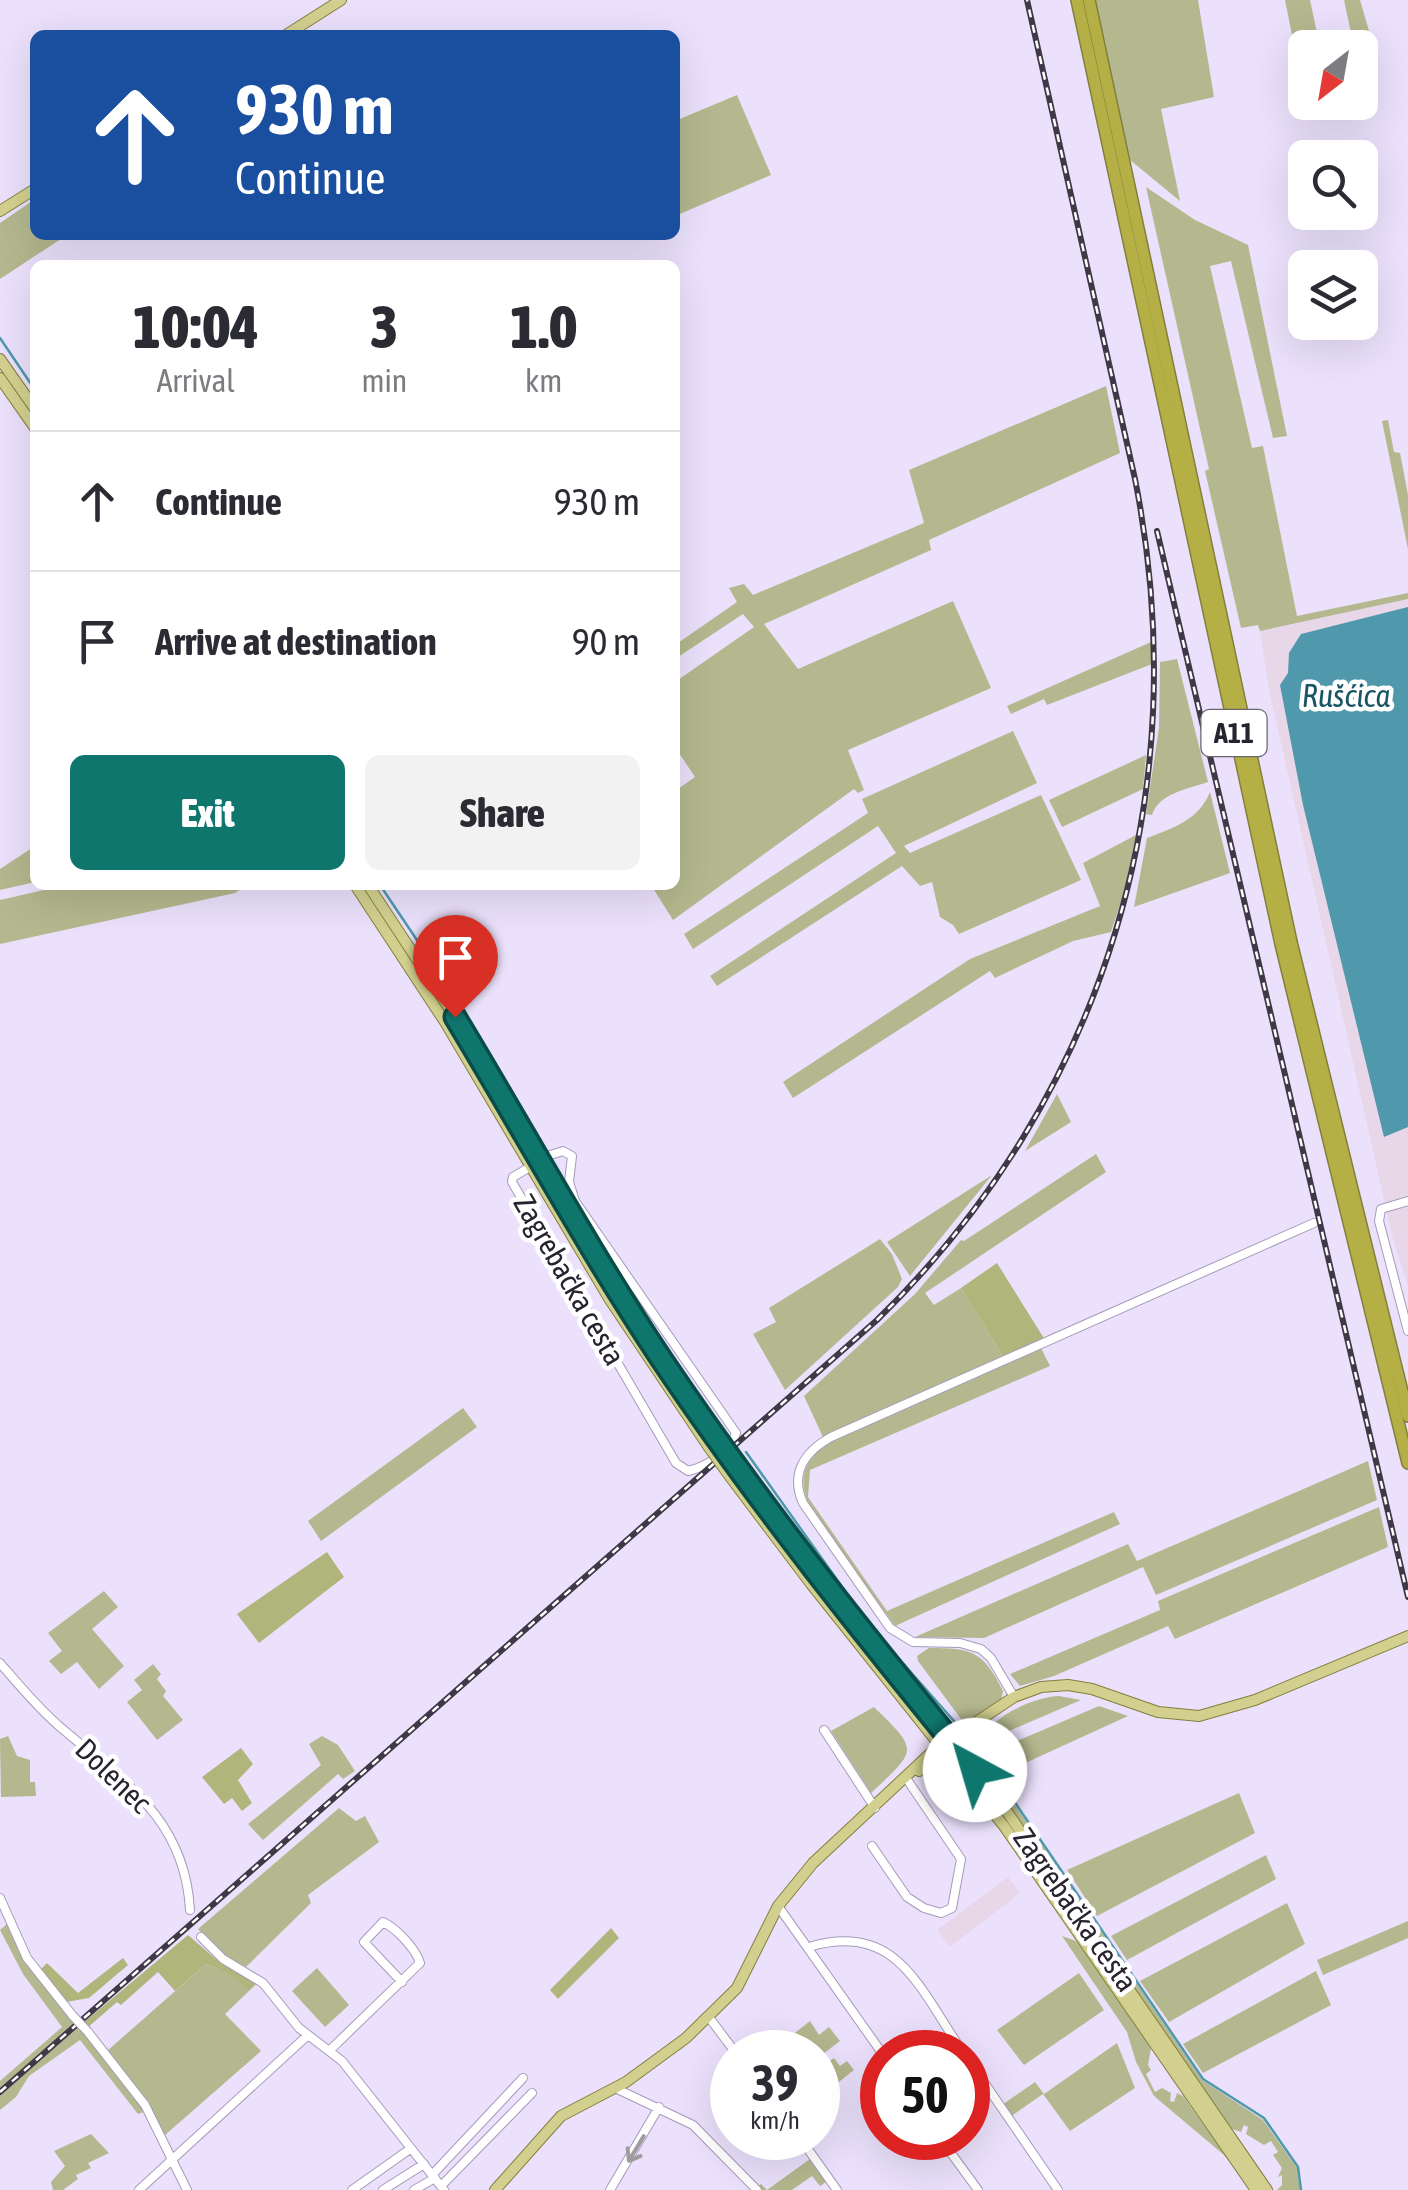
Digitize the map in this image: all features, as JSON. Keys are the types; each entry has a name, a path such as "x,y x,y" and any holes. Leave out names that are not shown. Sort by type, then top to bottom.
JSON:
{"highway":[{"name":"A11","path":"1078,0 1280,944 1408,1463"},
{"name":"A11","path":"1089,0 1290,942 1408,1416"}],"main road":[{"path":"294,30 341,0"},
{"path":"0,211 30,192"},
{"path":"0,359 30,402"},
{"path":"0,378 30,421"},
{"name":"Zagrebačka cesta","path":"358,890 712,1442 923,1723 975,1770 1049,1870 1267,2190"},
{"name":"Zagrebačka cesta","path":"371,890 494,1083 534,1163"},
{"name":"Zagrebačka cesta","path":"736,1476 948,1745 1256,2190"},
{"path":"906,1778 984,1718 1014,1698 1041,1687 1068,1685 1092,1689 1158,1712 1199,1716 1232,1709 1408,1636"},
{"path":"495,2190 561,2116 615,2088 668,2053 708,2016 741,1982 778,1906 813,1863 918,1765 974,1730 984,1718"},
{"path":"918,1765 926,1743 923,1723"},
{"path":"974,1730 969,1749 975,1770"}],"street":[{"name":"Zagrebačka cesta","path":"555,1152 571,1154 569,1182 575,1201 734,1430 732,1444 700,1468 688,1471 676,1463 512,1182 534,1163 555,1152"},
{"path":"1408,1201 1381,1209 1379,1221 1408,1331"},
{"path":"1014,1698 991,1658 981,1649 960,1643 912,1642 890,1628 804,1504 797,1484 805,1458 831,1437 1314,1222"},
{"name":"Dolenec","path":"0,1663 39,1707 115,1770 149,1808 182,1858 190,1910"},
{"path":"824,1730 874,1808"},
{"path":"872,1846 912,1902 941,1913 952,1908 961,1859 906,1778"},
{"path":"0,1898 27,1958 145,2105 186,2190"},
{"path":"778,1906 866,2030"},
{"path":"329,2051 402,1982 420,1960 383,1922 364,1942 402,1982"},
{"path":"201,1937 223,1959 262,1982 286,2014 352,2072 438,2182"},
{"path":"809,1947 854,1940 885,1950 902,1966 947,2030"},
{"path":"708,2016 718,2030"},
{"path":"139,2190 308,2034"},
{"path":"438,2182 523,2078"},
{"path":"615,2088 700,2130 757,2190"},
{"path":"990,2091 1058,2190"},
{"path":"414,2190 438,2182 532,2093"},
{"path":"610,2190 660,2107"},
{"path":"352,2190 410,2149"},
{"path":"816,2160 837,2190"},
{"path":"956,2160 978,2190"},
{"path":"383,2190 424,2164"}],"shaded area":[{"name":"Rušćica","path":"1408,599 1408,1286 1393,1239 1269,690 1260,631"},
{"path":"1008,1877 1020,1893 950,1947 937,1930"}],"green space":[{"path":"1095,0 1198,0 1214,97 1161,109 1180,201 1130,160"},
{"path":"1285,0 1310,0 1316,30 1291,30"},
{"path":"1344,0 1360,0 1369,30 1350,30"},
{"path":"737,95 771,175 680,214 680,119"},
{"path":"1146,187 1195,220 1248,245 1287,436 1273,438 1231,261 1210,266 1252,448 1263,446 1297,616 1408,593 1408,599 1260,631 1258,625 1241,628"},
{"path":"30,202 30,240 59,240 0,279 0,223"},
{"path":"1106,386 1120,453 929,540 931,550 764,624 798,669 953,601 991,688 848,750 864,790 858,793 854,789 673,920 654,890 680,890 680,788 695,777 680,754 680,679 754,627 743,614 680,656 680,642 737,602 729,588 744,584 753,595 924,523 909,470"},
{"path":"1388,420 1394,452 1400,453 1408,495 1408,549 1382,421"},
{"path":"1151,642 1152,664 1047,705 1044,699 1011,714 1007,706"},
{"path":"1177,659 1208,782 1168,797 1152,815 1146,814 1159,728 1160,662"},
{"path":"1013,731 1037,783 904,846 910,853 1041,795 1081,880 959,934 940,917 932,882 920,886 902,866 717,986 710,976 896,853 878,826 693,949 684,934 868,813 862,799"},
{"path":"1146,755 1143,789 1062,827 1049,800"},
{"path":"1210,792 1230,873 1134,907 1147,838 1192,816"},
{"path":"1136,835 1125,890 1111,932 1073,941 995,978 990,971 793,1098 783,1082 970,959 1100,906 1083,863"},
{"path":"30,849 30,883 0,890 0,869"},
{"path":"44,890 240,890 0,944 0,900"},
{"path":"1057,1094 1071,1122 1025,1151"},
{"path":"1096,1154 1106,1172 925,1293 934,1305 961,1288 1004,1358 823,1437 804,1396 915,1294 961,1240"},
{"path":"992,1175 910,1276 887,1242"},
{"path":"880,1239 892,1254 902,1279 898,1287 785,1390 753,1334 776,1322 769,1308"},
{"path":"997,1263 1045,1340 1004,1358 961,1288"},
{"path":"1041,1348 1050,1366 810,1470 808,1497 887,1611 1114,1512 1120,1524 895,1626 811,1509 804,1488 809,1461 833,1441"},
{"path":"463,1408 477,1427 321,1541 308,1521"},
{"path":"1368,1461 1377,1500 1156,1595 1143,1567 984,1638 915,1637 1128,1544 1137,1561"},
{"path":"1379,1507 1388,1547 1175,1639 1168,1626 1054,1676 1020,1686 1010,1674 1160,1610 1158,1601"},
{"path":"327,1552 344,1577 259,1643 237,1614"},
{"path":"104,1591 118,1607 92,1629 124,1666 99,1689 77,1662 61,1674 49,1661 62,1651 48,1633"},
{"path":"929,1648 975,1654 989,1667 1003,1691 1001,1701 964,1723 918,1661 917,1656"},
{"path":"153,1664 161,1674 157,1679 166,1691 163,1696 183,1720 157,1740 127,1702 142,1690 134,1680"},
{"path":"1059,1696 1081,1700 981,1743 993,1725 1013,1710"},
{"path":"1099,1706 1128,1716 1001,1774 987,1754"},
{"path":"874,1707 899,1733 907,1750 898,1767 871,1793 831,1731"},
{"path":"8,1736 17,1756 30,1760 30,1782 35,1782 36,1796 1,1797 0,1739"},
{"path":"322,1736 338,1745 355,1771 343,1779 338,1774 263,1840 248,1824 321,1765 309,1744"},
{"path":"976,1742 983,1748 979,1752 1202,2080 1263,2120 1297,2168 1300,2190 1277,2190 1282,2185 1282,2175 1278,2177 1282,2168 1273,2155 1278,2152 1271,2141 1264,2145 1246,2134 1248,2127 1244,2125 1241,2132 1232,2129 975,1758 971,1750"},
{"path":"241,1748 253,1764 238,1780 252,1803 242,1811 232,1798 224,1804 202,1777"},
{"path":"1239,1793 1255,1833 1097,1916 1067,1870"},
{"path":"339,1808 356,1821 365,1816 379,1842 308,1895 311,1903 246,1967 222,1955 198,1929"},
{"path":"1266,1855 1276,1879 1127,1960 1111,1936"},
{"path":"1287,1903 1305,1944 1169,2022 1140,1981"},
{"path":"1408,1921 1408,1938 1323,1975 1317,1960"},
{"path":"7,1924 25,1959 76,2023 0,2090 0,2081 62,2027 23,1974 0,1930"},
{"path":"611,1928 619,1938 558,1999 550,1990"},
{"path":"188,1935 217,1960 256,1984 249,1991 230,1974 206,1964 175,1991 158,1972 87,2028 83,2023"},
{"path":"1062,1936 1076,1941 1111,1986 1151,2049 1151,2070 1146,2074 1155,2092 1162,2088 1171,2093 1170,2101 1174,2102 1177,2093 1183,2096 1235,2169 1224,2155 1154,2096 1136,2062 1127,2032"},
{"path":"123,1958 128,1965 89,1998 66,2002 40,1970 47,1963 78,1993"},
{"path":"206,1964 231,1974 249,1991 225,2014 261,2051 165,2135 148,2104 107,2051"},
{"path":"317,1968 349,2005 325,2027 292,1991"},
{"path":"1316,1971 1331,2005 1203,2073 1183,2044"},
{"path":"1079,1973 1104,2010 1024,2065 997,2030"},
{"path":"810,2021 816,2030 799,2030"},
{"path":"78,2026 146,2111 138,2114 80,2040 29,2076 16,2097 0,2110 0,2095"},
{"path":"1117,2043 1135,2088 1070,2131 1043,2094 1010,2117 1002,2105 1035,2082 1044,2094"},
{"path":"847,2061 854,2070 840,2081 840,2066"},
{"path":"91,2134 109,2153 88,2163 91,2168 76,2175 78,2179 63,2190 53,2190 51,2182 65,2166 54,2151"},
{"path":"811,2160 826,2182 820,2186 812,2176 792,2190 767,2190"}],"water":[{"name":"Rušćica","path":"1408,607 1408,1127 1384,1137 1303,805 1280,685 1288,673 1289,653 1301,634"}],"waterway":[{"path":"0,338 30,383"},
{"path":"383,890 541,1141"},
{"path":"746,1452 870,1626 954,1721"},
{"path":"980,1751 1203,2079 1264,2118 1298,2167 1301,2190"}],"railway":[{"path":"0,2092 877,1320 956,1232 1023,1138 1076,1038 1115,933 1141,824 1153,711 1151,596 1135,479 1027,0"},
{"path":"1157,531 1408,1597"}],"route":[{"path":"455,1017 596,1256 716,1439 818,1576 975,1770"}]}
